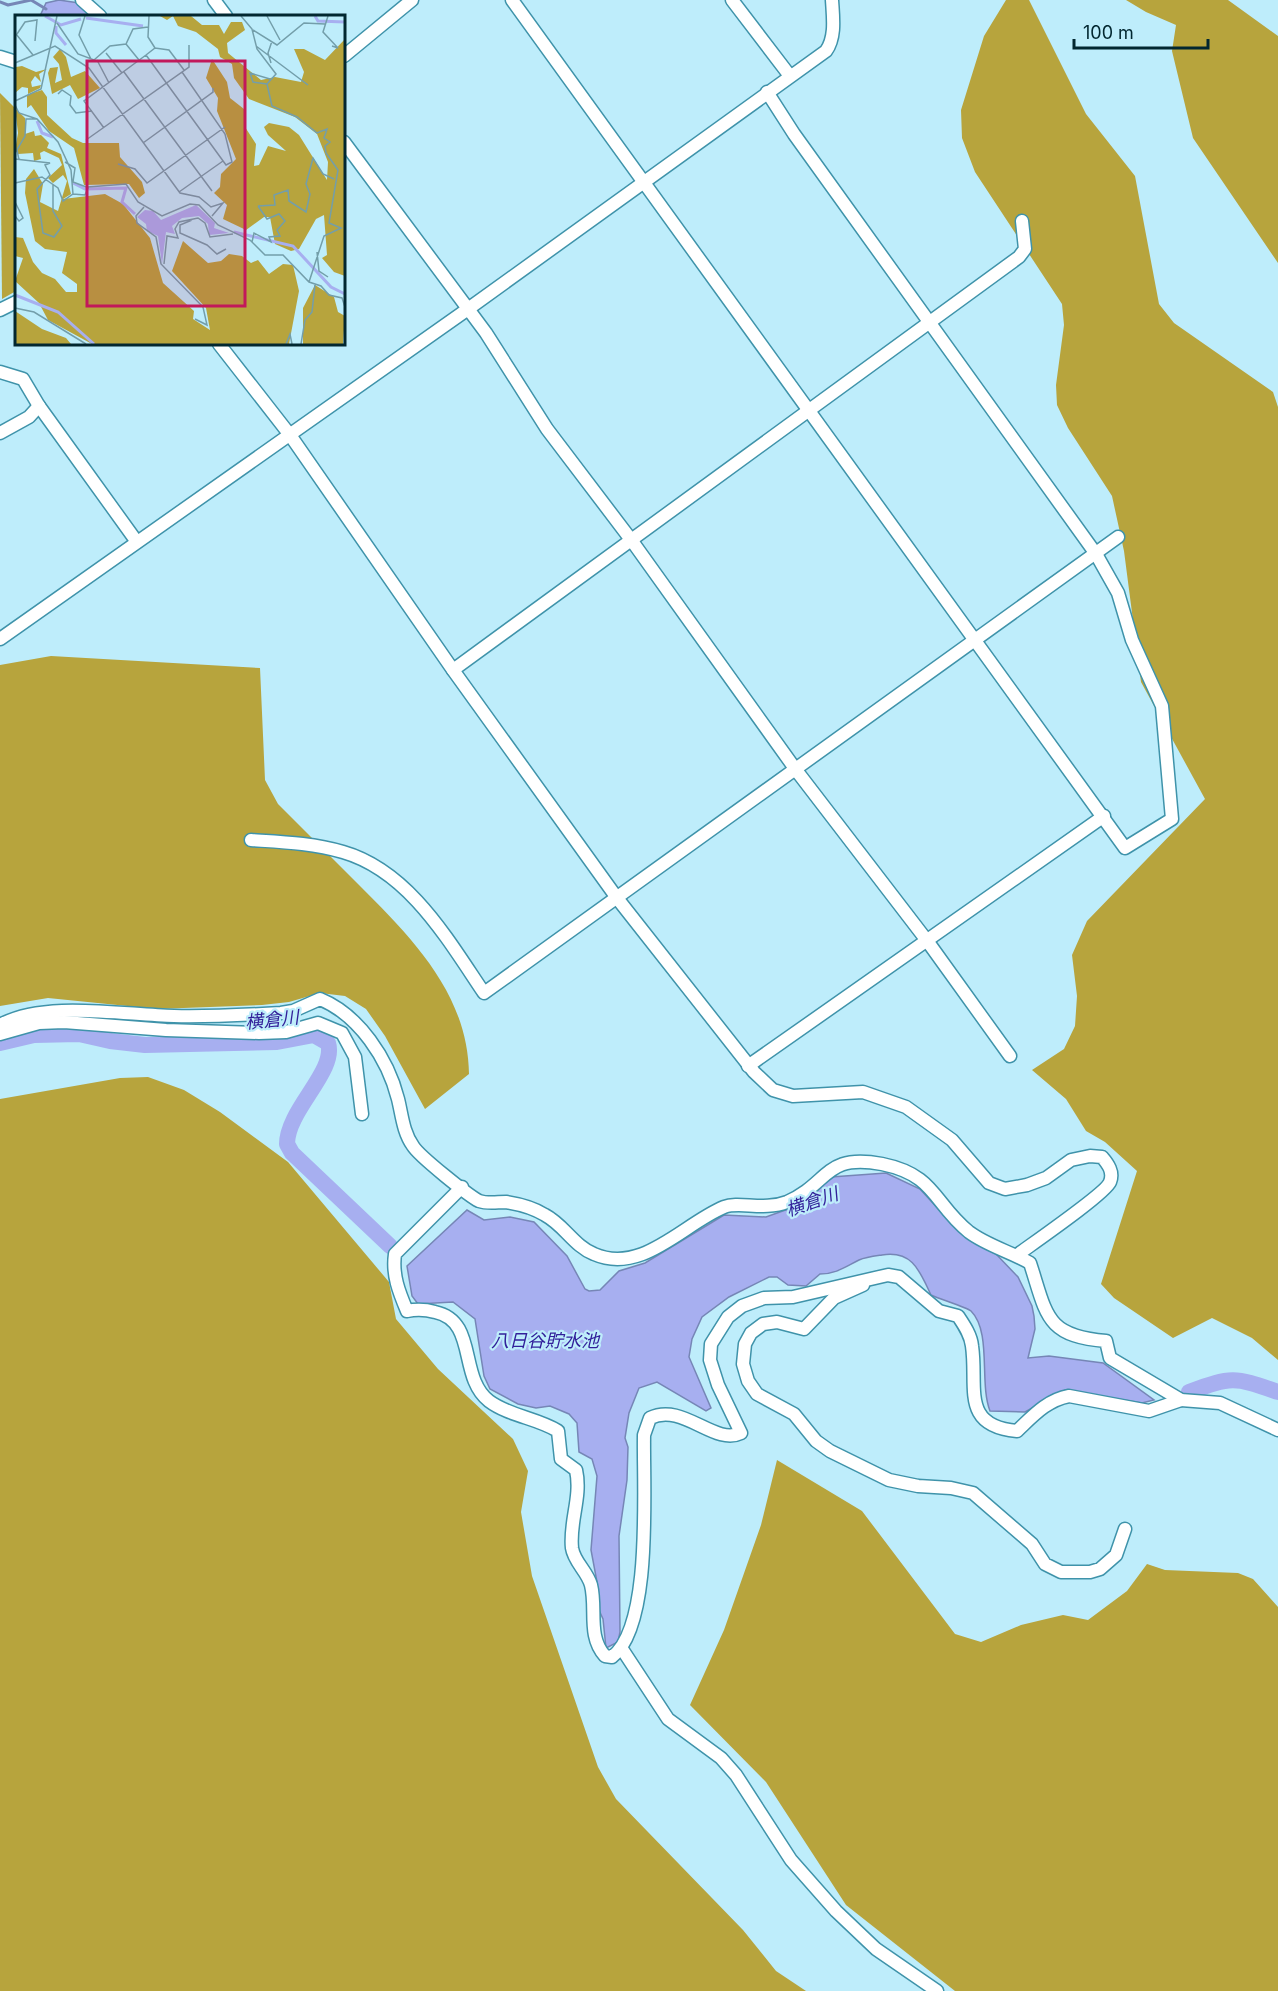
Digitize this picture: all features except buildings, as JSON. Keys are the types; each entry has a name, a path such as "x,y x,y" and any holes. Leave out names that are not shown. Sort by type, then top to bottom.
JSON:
{"street":[{"path":"82,0 99,15"},
{"path":"214,0 225,15"},
{"path":"345,55 412,0"},
{"path":"512,0 1125,848 1172,819 1162,706 1132,640 1118,593 1096,554 767,92"},
{"path":"732,0 790,76"},
{"path":"0,639 468,309 790,76 830,45 832,0"},
{"path":"0,57 15,62"},
{"path":"345,143 468,309 548,429 632,541 796,770 928,942 1010,1056"},
{"path":"453,670 1019,257 1024,249 1022,222"},
{"path":"0,310 15,302"},
{"path":"220,345 290,435 453,670 617,898 748,1066 773,1090 793,1096 863,1092 906,1107 952,1140 989,1183 1005,1189 1028,1185 1046,1178 1071,1160 1090,1155 1102,1156 1110,1168 1110,1181 1101,1195 1075,1210 1017,1255"},
{"path":"0,372 23,379 39,406 137,542"},
{"path":"0,433 28,417 39,406"},
{"path":"251,840 318,845 345,852 389,876 412,896 447,938 484,993 1118,537"},
{"path":"748,1066 928,942 1104,816"},
{"path":"0,1025 10,1020 62,1010 176,1016 281,1013 293,1011 320,999 340,1008 385,1062 398,1097 405,1131 413,1148 480,1201 515,1204 545,1215 593,1254 625,1261 651,1250 727,1206 773,1206 803,1192 837,1165 851,1161 873,1163 922,1179 972,1233 1030,1263 1053,1324 1065,1333 1106,1341 1110,1358 1181,1400"},
{"path":"0,1034 39,1023 64,1022 259,1033 286,1032 318,1023 334,1027 342,1033 355,1057 362,1114"},
{"path":"462,1187 395,1254 393,1264 397,1285 407,1311 418,1308 443,1313 454,1319 464,1337 474,1381 489,1401 558,1431 561,1459 576,1470 579,1483 572,1548 591,1588 593,1623 598,1648 605,1656 612,1657 622,1649 636,1611 641,1584 644,1436 650,1418 660,1413 673,1414 731,1436 741,1433 718,1385 710,1360 711,1344 728,1317 742,1306 764,1298 793,1297 880,1276 899,1277 939,1311 958,1316 972,1344 972,1392 980,1415 997,1429 1017,1431 1036,1412 1058,1398 1069,1396 1149,1412 1181,1400 1220,1403 1278,1430"},
{"path":"880,1276 834,1298 804,1329 777,1323 763,1324 751,1333 745,1344 743,1364 748,1381 757,1394 794,1414 816,1441 830,1451 889,1480 973,1493 1032,1544 1051,1568 1080,1572 1100,1569 1116,1555 1125,1529"},
{"path":"622,1649 668,1719 722,1758 736,1775 791,1860 836,1911 876,1948 937,1991"}],"shaded area":[{"path":"1006,0 1029,0 1086,114 1135,176 1159,304 1174,323 1273,392 1278,407 1278,1360 1252,1338 1212,1318 1173,1338 1114,1298 1101,1284 1137,1171 1105,1142 1086,1131 1066,1099 1032,1070 1064,1049 1075,1026 1077,996 1072,955 1087,921 1205,799 1141,682 1124,551 1112,496 1068,428 1057,405 1056,385 1064,325 1062,304 975,172 962,138 961,110 984,36"},
{"path":"1126,0 1228,0 1278,36 1278,263 1193,138 1172,51 1176,25"},
{"path":"0,93 15,108 15,292 2,299"},
{"path":"51,656 260,668 265,780 278,804 379,905 434,969 459,1018 466,1045 469,1074 425,1109 385,1036 366,1009 345,996 320,993 289,1002 262,1005 157,1009 48,998 0,1006 0,665"},
{"path":"148,1077 184,1090 220,1112 288,1162 389,1282 396,1319 438,1369 513,1439 528,1471 521,1512 532,1576 598,1767 616,1799 743,1930 776,1971 806,1991 0,1991 0,1099 120,1078"},
{"path":"777,1460 862,1511 955,1634 981,1642 1021,1625 1063,1615 1088,1620 1127,1591 1147,1564 1165,1570 1238,1573 1253,1579 1278,1607 1278,1991 955,1991 846,1905 766,1782 690,1705 724,1630 761,1525"}],"water":[{"path":"59,0 79,3 93,15 40,15 46,3"},
{"name":"八日谷貯水池","path":"886,1173 920,1189 951,1223 996,1254 1018,1277 1032,1306 1034,1316 1035,1329 1028,1358 1049,1356 1103,1363 1154,1400 1142,1403 1065,1390 1025,1412 990,1411 985,1387 983,1344 977,1320 968,1309 931,1295 919,1271 908,1259 893,1254 865,1258 845,1268 820,1274 806,1286 788,1285 777,1277 769,1277 729,1297 702,1317 692,1339 689,1357 711,1408 706,1411 657,1382 639,1388 629,1413 625,1438 628,1447 627,1480 619,1536 620,1632 618,1642 606,1648 603,1619 593,1597 597,1582 591,1550 597,1476 592,1459 579,1452 577,1423 569,1414 550,1406 536,1408 518,1404 490,1389 484,1376 475,1319 453,1302 418,1304 412,1296 407,1266 467,1210 484,1220 510,1217 534,1222 567,1256 585,1289 600,1290 619,1271 645,1263 724,1215 766,1217 805,1203 831,1177"}],"waterway":[{"path":"0,2 8,5 31,0 46,9"},
{"name":"横倉川","path":"0,1043 34,1035 79,1034 110,1041 145,1045 277,1042 314,1035 328,1043 329,1054 319,1078 295,1118 289,1131 287,1144 292,1153 390,1246"},
{"name":"横倉川","path":"1189,1392 1215,1383 1234,1380 1252,1383 1278,1392"}]}
